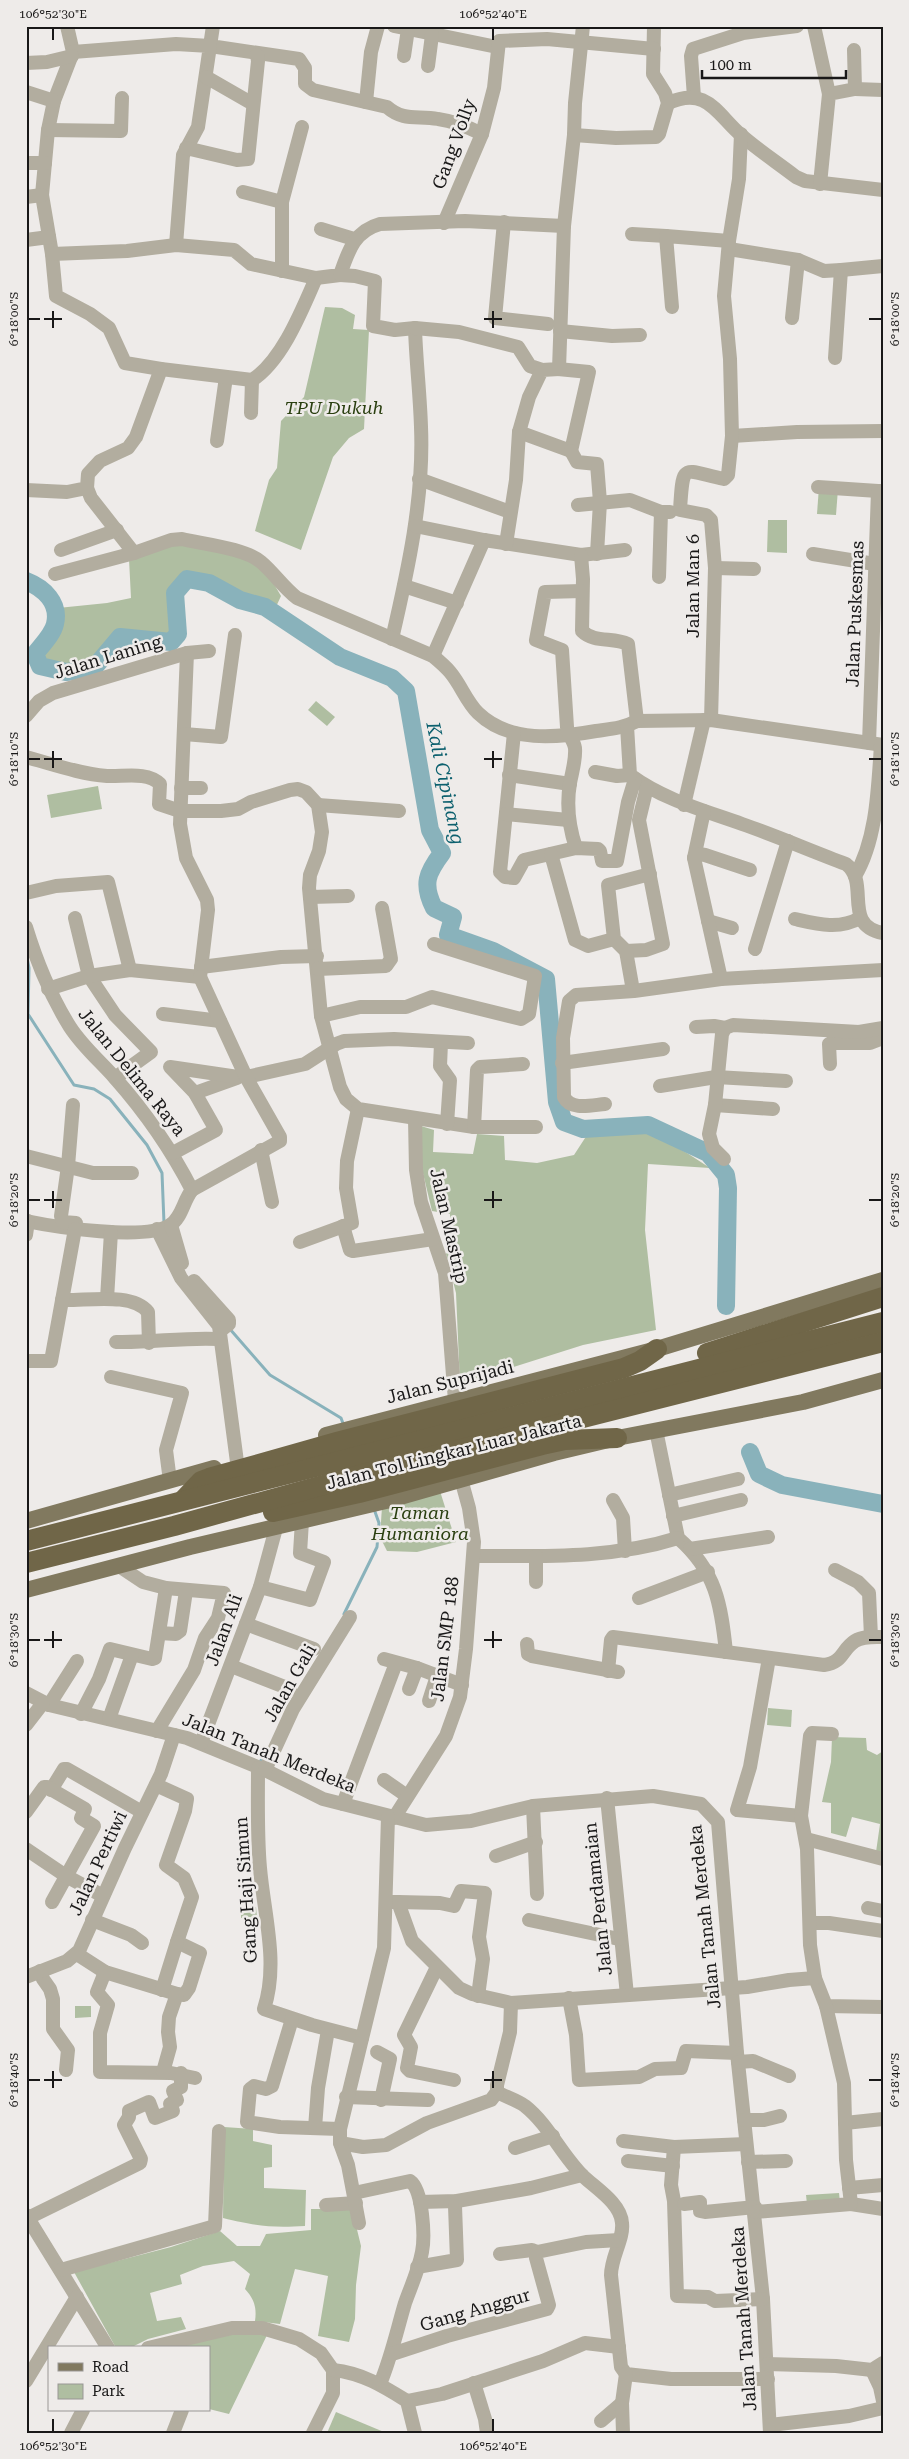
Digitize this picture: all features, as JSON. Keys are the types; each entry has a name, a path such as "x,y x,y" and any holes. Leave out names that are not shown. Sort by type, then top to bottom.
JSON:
{"highway":[{"path":"568,1401 624,1379 883,1297"},
{"name":"Jalan Tol Lingkar Luar Jakarta","path":"362,1438 568,1401 883,1322"},
{"name":"Jalan Tol Lingkar Luar Jakarta","path":"383,1486 883,1342"},
{"path":"26,1563 174,1526 200,1527 349,1468 362,1438 624,1368 640,1361 657,1349"},
{"path":"349,1468 383,1486 542,1444 565,1440 617,1438"},
{"name":"Jalan Tol Lingkar Luar Jakarta","path":"26,1541 184,1500 349,1468"}],"main road":[{"name":"Jalan Suprijadi","path":"362,1438 456,1401 657,1349 883,1280"},
{"path":"383,1486 461,1479 617,1438 803,1402 883,1380"},
{"path":"26,1520 237,1462 349,1468"},
{"path":"26,1590 302,1521 349,1468"}],"street":[{"path":"67,26 73,54 54,101 48,130 42,195 52,254 56,296 90,314 109,328 125,363 252,380"},
{"path":"176,245 181,171 186,148 198,127 213,26"},
{"path":"366,102 371,52 378,26"},
{"path":"558,370 554,327 583,26"},
{"path":"574,135 616,138 656,137 665,117 668,103 665,93 652,74 654,26"},
{"path":"694,98 691,56 693,49 742,30 797,26"},
{"path":"814,26 829,94 820,184"},
{"path":"404,56 401,28 496,47 500,40 547,39 654,49"},
{"path":"428,66 432,35"},
{"path":"26,63 47,62 73,54 176,44 210,46 257,55 284,56 299,60 305,68 305,84 312,90 387,107 395,115 461,124 482,134"},
{"name":"Gang Volly","path":"444,223 482,134 494,88 496,47"},
{"path":"854,50 855,89"},
{"path":"186,148 247,160 258,61 257,55"},
{"path":"206,77 253,104"},
{"path":"829,94 855,89 883,90"},
{"path":"26,92 54,101"},
{"path":"48,130 121,131 122,98"},
{"path":"668,103 679,98 694,98 707,102 720,112 740,134 796,177 820,184 883,190"},
{"path":"282,271 282,202 302,127"},
{"name":"Jalan Man 6","path":"684,805 708,720 714,568 711,520 706,515 680,510 682,477 686,472 692,470 713,477 727,478 732,436 730,359 724,296 729,245 739,179 740,134"},
{"path":"26,163 45,163"},
{"path":"243,192 282,202"},
{"path":"26,198 42,195"},
{"path":"340,275 354,239 371,227 380,224 504,222 564,226"},
{"path":"504,222 495,318 612,336 640,335"},
{"path":"321,229 354,239"},
{"path":"632,234 666,236 729,245 798,260 819,270 883,266"},
{"path":"26,240 49,236"},
{"path":"666,236 672,307"},
{"path":"52,254 127,251 176,245 234,250 251,264 316,278 340,275 355,276 375,281 373,326 395,330 415,328 458,332 518,347 530,366 542,370 589,372 571,451"},
{"path":"792,318 798,260"},
{"path":"835,358 840,270"},
{"path":"250,413 252,380 268,365 288,336 316,278"},
{"path":"513,346 517,322"},
{"path":"392,639 415,526 419,479 421,428 416,370 415,328"},
{"path":"134,553 91,498 87,488 88,474 100,461 128,448 136,438 161,368"},
{"path":"506,544 516,480 519,432 529,397 542,370"},
{"path":"217,441 226,377"},
{"path":"732,436 797,432 883,431"},
{"path":"519,432 571,451 577,462 597,464 600,502 597,554"},
{"path":"419,479 510,512"},
{"path":"818,487 880,491"},
{"path":"26,490 67,492 87,488"},
{"name":"Jalan Puskesmas","path":"855,876 865,857 880,777 875,564 880,491"},
{"path":"578,505 630,500 661,512 680,510"},
{"path":"659,577 661,512"},
{"path":"415,526 506,544 581,555 625,550"},
{"path":"61,550 117,530"},
{"path":"55,574 182,539 246,554 260,561 285,589 297,598 433,656 450,672 467,701 479,714 496,726 514,733 540,737 632,724 708,720 878,744"},
{"path":"433,656 484,540"},
{"path":"813,554 875,564"},
{"path":"581,555 582,631 586,635 602,640 628,644 639,820 663,944 646,950 626,951"},
{"path":"714,568 754,569"},
{"path":"404,586 457,604"},
{"path":"576,848 568,820 575,746 568,734 562,650 536,640 545,592 582,591"},
{"path":"184,734 221,737 235,634"},
{"name":"Jalan Laning","path":"26,716 39,701 52,693 187,653 208,651"},
{"path":"26,1235 27,1221 75,1229 117,1231 164,1227 182,1210 186,1197 192,1190 280,1141 280,1137 243,1076 201,972 208,910 207,900 186,858 180,812 187,653"},
{"path":"514,733 501,873 511,878 516,876 524,860 576,848 598,849 602,861 618,861 628,802 637,781"},
{"path":"26,757 106,776 141,776 154,780 160,784 159,804 180,812 231,810 251,802 298,789 306,792 318,806 322,832 310,875 310,897 321,1016 340,1088 346,1099 358,1109 447,1124 474,1127 536,1127"},
{"path":"595,772 637,781 684,805 788,841 846,864 852,869 855,876 860,918 868,929 883,933"},
{"path":"509,775 570,784"},
{"path":"181,788 201,788"},
{"path":"318,806 399,811"},
{"path":"704,811 694,858 722,979"},
{"path":"506,814 568,820"},
{"path":"755,949 788,841"},
{"path":"551,854 574,940 588,946 614,939"},
{"path":"694,858 699,854 705,855 750,870"},
{"path":"632,985 626,951 614,939 608,885 650,874"},
{"path":"26,893 56,886 108,882 130,970"},
{"path":"310,897 348,896"},
{"path":"48,989 89,976 130,970 201,972 281,957 317,962 386,966 390,964 392,959 382,908"},
{"path":"75,918 89,976 115,1015 151,1052 170,1066 195,1093 216,1130 173,1153"},
{"path":"795,919 827,926 848,924 860,918"},
{"path":"708,921 732,928"},
{"name":"Jalan Delima Raya","path":"26,927 48,989 71,1028 92,1056 115,1078 173,1153 192,1190"},
{"path":"321,1016 360,1007 406,1007 432,996 521,1019 529,1014 535,976 434,944"},
{"path":"605,1104 573,1106 567,1103 564,1097 563,1038 569,1001 576,995 634,991 722,979 883,970"},
{"path":"163,1014 220,1021"},
{"path":"696,1027 714,1026 725,1028 733,1025 859,1032 883,1028"},
{"path":"724,1159 710,1142 715,1105 716,1077 725,1028"},
{"path":"830,1064 829,1044 831,1043 870,1043 883,1038"},
{"path":"195,1093 243,1076 305,1064 344,1040 468,1043"},
{"path":"441,1043 440,1066 450,1080 447,1124"},
{"path":"562,1063 663,1049"},
{"path":"115,1078 151,1052"},
{"path":"474,1127 477,1070 480,1067 523,1064"},
{"path":"170,1066 243,1076"},
{"path":"660,1086 716,1077 786,1081"},
{"path":"73,1105 61,1220 63,1222 120,1224 117,1231 107,1299"},
{"path":"715,1105 773,1109"},
{"path":"300,1242 352,1221 346,1188 347,1161 358,1109"},
{"name":"Jalan Mastrip","path":"415,1119 416,1170 421,1202 444,1273 456,1401"},
{"path":"261,1150 272,1202"},
{"path":"26,1156 92,1172 132,1173"},
{"path":"343,1226 350,1250 353,1251 433,1239"},
{"path":"164,1227 174,1267 217,1321 222,1331 237,1462"},
{"path":"26,1361 51,1361 75,1229"},
{"path":"62,1300 107,1299 134,1302 144,1307 148,1312 149,1342"},
{"path":"116,1342 149,1342 190,1338 222,1331"},
{"path":"111,1377 182,1393 166,1450 170,1481"},
{"path":"656,1430 678,1538 690,1549 708,1572 722,1611 726,1652"},
{"name":"Jalan SMP 188","path":"391,1818 446,1736 462,1685 474,1556 469,1508 461,1479"},
{"path":"669,1495 738,1479"},
{"path":"613,1500 623,1518 625,1552"},
{"path":"673,1516 741,1500"},
{"path":"260,1587 310,1600 324,1562 300,1553 302,1521"},
{"name":"Jalan Ali","path":"201,1743 260,1587 276,1528"},
{"path":"690,1549 768,1537"},
{"path":"474,1556 581,1556 625,1552 651,1547 678,1538"},
{"path":"536,1556 536,1582"},
{"path":"119,1566 143,1582 166,1588 186,1591 223,1592 218,1618 205,1638 194,1670 157,1731"},
{"path":"527,1644 528,1654 532,1656 613,1672 611,1640 613,1637 824,1665 835,1663 856,1641 877,1637 869,1592 858,1582 836,1570"},
{"path":"639,1598 708,1572"},
{"path":"26,1596 46,1585"},
{"path":"81,1714 99,1679 110,1649 132,1655 155,1658 166,1588"},
{"path":"159,1633 176,1634 180,1631 186,1591"},
{"name":"Jalan Gali","path":"261,1769 293,1709 350,1617"},
{"path":"246,1624 314,1649"},
{"path":"109,1719 132,1655"},
{"path":"737,1810 750,1767 769,1658"},
{"path":"26,1725 46,1704 77,1661"},
{"path":"343,1804 390,1661 417,1668 462,1685"},
{"path":"231,1666 290,1690"},
{"path":"409,1689 417,1668"},
{"path":"429,1700 437,1676"},
{"name":"Jalan Tanah Merdeka","path":"26,1693 46,1704 201,1743 261,1769 307,1792 391,1818 426,1825 471,1821 533,1806 606,1798 667,1797 701,1804 716,1816 737,2057 764,2299 770,2429"},
{"path":"832,1734 812,1733 810,1736 801,1816 806,1840 810,1945 815,1978 826,2006 844,2083 851,2204"},
{"name":"Jalan Pertiwi","path":"77,1954 156,1785 170,1753 174,1735"},
{"path":"51,1790 64,1769 66,1769 142,1812"},
{"name":"Gang Haji Simun","path":"261,1769 260,1866 272,1966 268,1998 264,2008 292,2019"},
{"path":"384,1780 407,1796"},
{"path":"156,1785 187,1799 185,1811 166,1865 184,1878 192,1897 162,1990"},
{"path":"26,1812 44,1787 85,1809 81,1818 94,1826 52,1902"},
{"name":"Jalan Perdamaian","path":"606,1798 619,1938 627,1995"},
{"path":"533,1806 537,1894"},
{"path":"716,1816 737,1810 801,1816"},
{"path":"359,2222 340,2136 346,2097 384,1948 393,1902 391,1818"},
{"path":"806,1840 883,1858"},
{"path":"496,1856 536,1842"},
{"path":"26,1849 66,1876 103,1896"},
{"path":"393,1902 434,1902 454,1906 461,1891 486,1893 479,1937 483,1959 478,1996"},
{"path":"393,1902 412,1941 460,1988 478,1996 511,2003 732,1988 815,1978"},
{"path":"868,1908 883,1911"},
{"path":"92,1920 131,1934 142,1943"},
{"path":"529,1920 619,1938"},
{"path":"810,1923 829,1923 883,1931"},
{"path":"26,1977 68,1961 77,1954 105,1972 184,1995 189,1988 201,1956 200,1952 177,1942"},
{"path":"437,1967 404,2035 411,2047 407,2068 410,2071 454,2080"},
{"path":"40,1971 53,1999 53,2029 68,2050 66,2070"},
{"path":"105,1972 97,1992 108,2005 100,2033 100,2072 181,2073 195,2078"},
{"path":"163,2072 170,2047 169,2017 177,1994"},
{"path":"569,1998 576,2035 579,2080 639,2077 655,2069 681,2068 686,2051 737,2057 788,2076"},
{"path":"362,2038 292,2019 272,2086 266,2089 254,2086 250,2090 247,2122 280,2127 315,2128 340,2136 363,2147 386,2145 427,2123 491,2100 497,2092 510,2032 511,2003"},
{"path":"826,2006 883,2007"},
{"path":"315,2128 318,2088 328,2030"},
{"path":"377,2052 390,2059 382,2100"},
{"path":"107,2346 27,2216 140,2163 141,2159 124,2125 129,2117 129,2110 149,2102 155,2118 172,2111 170,2104 177,2100 172,2091 181,2087 181,2073"},
{"path":"497,2092 524,2106 553,2136 582,2175 612,2202 620,2214 623,2224 611,2263 611,2276 622,2367 626,2374 622,2403 623,2433"},
{"path":"346,2097 382,2100 428,2100"},
{"path":"744,2120 764,2120 780,2116"},
{"path":"845,2123 883,2119"},
{"path":"61,2270 215,2226 219,2131"},
{"path":"515,2148 553,2136"},
{"path":"623,2141 674,2148 746,2144"},
{"path":"674,2148 671,2185 674,2201 677,2296 708,2298 715,2301 764,2299"},
{"path":"628,2161 672,2166"},
{"path":"748,2162 786,2161"},
{"path":"420,2202 457,2201 531,2188 582,2175"},
{"path":"326,2205 410,2181 416,2188 420,2202 423,2246 392,2354 383,2377"},
{"path":"849,2188 883,2185"},
{"path":"417,2267 457,2260 455,2206 457,2201"},
{"path":"684,2204 700,2202 700,2211 705,2212 851,2204 883,2209"},
{"path":"500,2254 532,2250 537,2252 586,2242 619,2240"},
{"name":"Gang Anggur","path":"392,2354 447,2336 547,2309 549,2305 536,2258 537,2252"},
{"path":"26,2381 77,2297"},
{"path":"156,2346 232,2328 262,2328 299,2339 313,2347 329,2361 333,2370 333,2392 313,2433"},
{"path":"333,2370 383,2377 415,2399 543,2361 585,2343 619,2347"},
{"path":"767,2364 877,2366 883,2401"},
{"path":"626,2374 671,2379 768,2379"},
{"path":"474,2383 486,2419 487,2433"},
{"path":"415,2399 415,2433"},
{"path":"602,2421 622,2403"},
{"path":"770,2429 849,2416 883,2408"},
{"path":"71,2433 82,2412"},
{"path":"173,2433 181,2412"}],"green space":[{"name":"TPU Dukuh","path":"325,307 342,308 355,315 353,329 369,330 364,429 349,438 333,457 301,550 255,531 269,480 277,468 281,421 304,397"},
{"path":"819,487 838,489 836,515 817,514"},
{"path":"768,520 787,520 787,553 767,552"},
{"path":"174,542 245,555 268,574 281,596 275,609 232,594 216,581 202,577 187,578 174,592 172,635 167,638 114,637 103,646 90,668 63,669 41,665 37,655 52,633 58,608 107,603 131,598 129,559"},
{"path":"316,701 335,717 327,726 308,710"},
{"path":"98,786 102,809 51,818 47,795"},
{"path":"421,1126 434,1130 433,1152 473,1154 477,1134 504,1136 505,1160 537,1163 574,1155 587,1135 650,1133 710,1168 648,1164 645,1230 656,1330 583,1345 460,1384 456,1293 446,1254 451,1248 450,1214 432,1211 422,1169"},
{"name":"Taman Humaniora","path":"440,1491 456,1542 417,1552 387,1551 380,1537 382,1507"},
{"path":"768,1708 792,1710 791,1727 767,1725"},
{"path":"832,1737 866,1738 867,1750 877,1755 883,1751 883,1854 876,1852 880,1824 852,1817 846,1837 831,1833 831,1803 822,1802 831,1762"},
{"path":"256,1907 257,1917 241,1918 241,1908"},
{"path":"75,2006 91,2006 91,2017 75,2018"},
{"path":"224,2127 253,2129 253,2141 272,2145 272,2167 264,2168 264,2188 306,2190 305,2226 264,2226 223,2218"},
{"path":"839,2193 840,2202 807,2204 806,2195"},
{"path":"311,2209 352,2209 361,2246 356,2285 355,2319 349,2342 318,2336 328,2276 295,2269 280,2324 255,2321 256,2312 254,2304 251,2296 245,2289 250,2274 234,2261 203,2266 180,2275 182,2284 150,2293 157,2321 181,2317 186,2329 148,2339 134,2346 115,2346 74,2272 171,2247 220,2231 237,2246 260,2246 266,2234 311,2230"},
{"path":"218,2333 268,2333 229,2414 210,2409 210,2346 168,2346"},
{"path":"336,2412 384,2432 385,2433 327,2433"}],"waterway":[{"name":"Kali Cipinang","path":"26,581 44,592 53,603 55,609 54,628 35,654 40,666 66,672 93,669 120,637 171,642 178,634 175,593 187,579 209,583 240,600 265,607 340,657 392,678 406,691 430,830 442,853 430,873 427,885 428,892 434,908 453,917 448,935 493,951 546,979 557,1102 564,1122 583,1129 648,1125 708,1153 726,1175 728,1188 726,1306"},
{"path":"26,652 44,641"},
{"path":"26,952 29,968 28,1014 74,1085 94,1089 110,1099 147,1145 162,1173 164,1223"},
{"path":"229,1328 270,1375 341,1418 344,1426"},
{"name":"Kali Cipinang","path":"750,1452 759,1474 782,1485 883,1504"},
{"path":"344,1614 377,1547 379,1523 374,1509"},
{"path":"260,1762 267,1750"}]}
